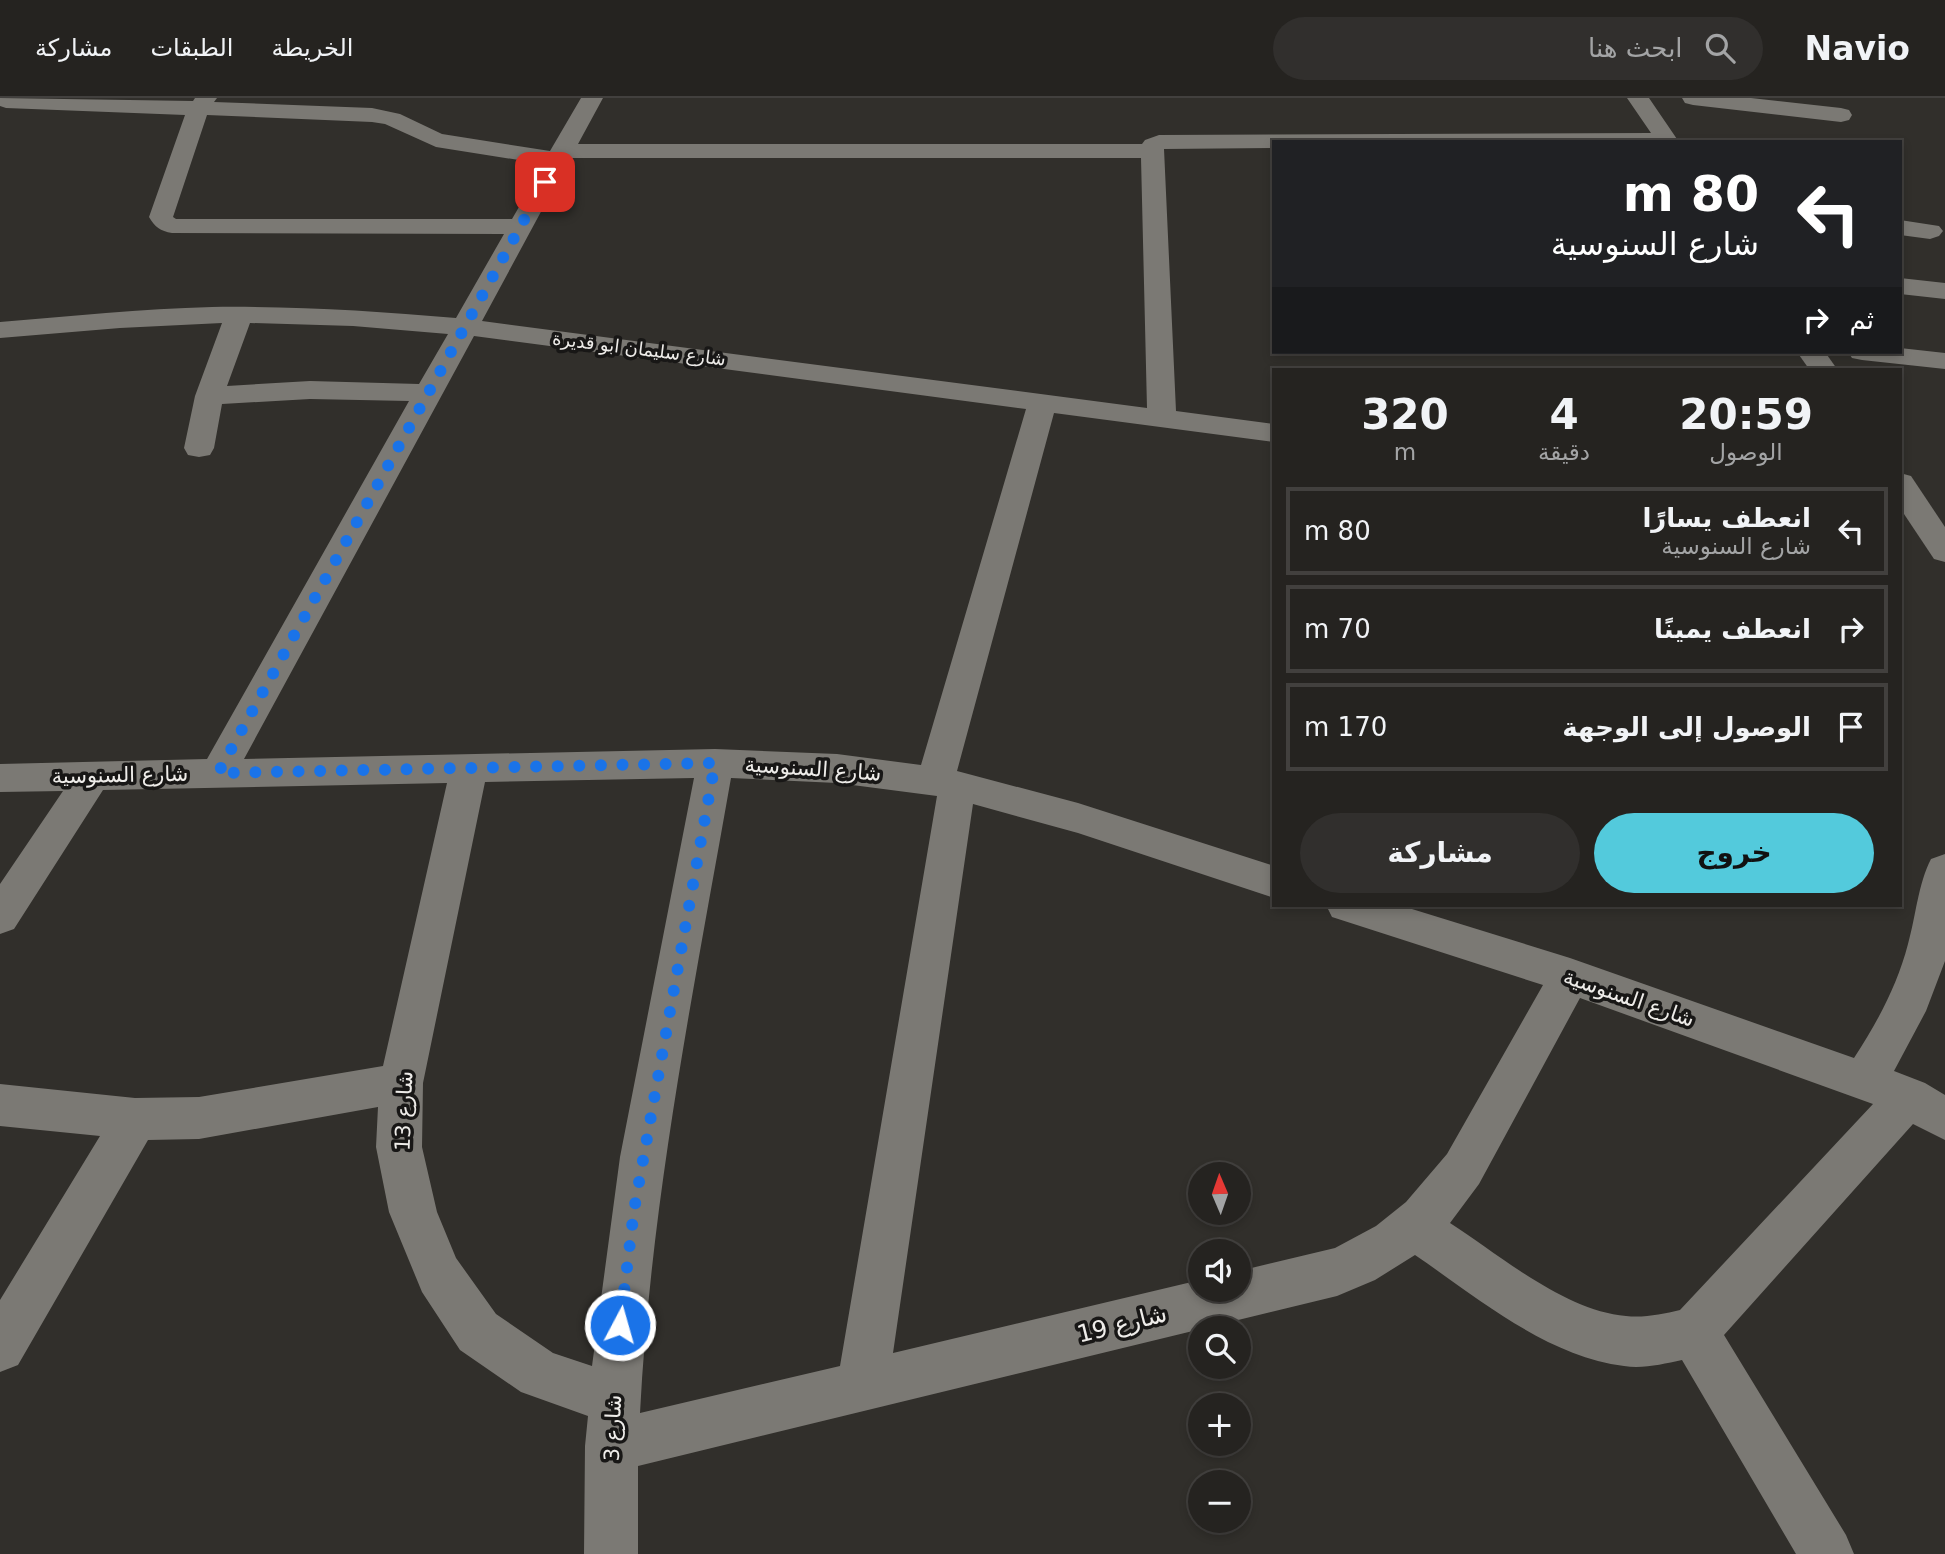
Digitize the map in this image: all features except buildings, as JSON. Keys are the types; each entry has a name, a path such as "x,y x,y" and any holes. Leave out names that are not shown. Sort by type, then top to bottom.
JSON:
{"street":[{"path":"218,773 592,98"},
{"path":"1638,98 1666,140"},
{"path":"1693,98 1841,115"},
{"path":"6,101 202,104 372,115 392,119 436,140 560,155 1152,151"},
{"path":"202,104 161,217 172,226 520,227"},
{"path":"1162,418 1153,145 1167,140 1272,140"},
{"path":"1902,227 1930,231"},
{"path":"1902,286 1945,291"},
{"path":"200,448 209,396 239,315"},
{"name":"شارع سليمان ابو قديرة","path":"0,330 114,320 239,315 322,316 465,327 1272,433"},
{"path":"1880,354 1945,361"},
{"path":"209,396 310,390 427,393"},
{"path":"862,1387 946,784 1043,401"},
{"path":"1902,488 1914,521 1945,551"},
{"name":"شارع السنوسية","path":"0,778 715,763 789,764 850,769 946,784 1078,819 1272,881"},
{"name":"شارع 3","path":"611,1554 613,1399 622,1300 634,1210 715,763"},
{"name":"شارع 13","path":"469,768 401,1083 399,1147 413,1212 439,1275 478,1332 539,1374 613,1399"},
{"path":"0,917 92,777"},
{"path":"1864,1081 1893,1034 1916,987 1945,870"},
{"name":"شارع السنوسية","path":"1352,907 1570,976 1933,1105"},
{"name":"شارع 19","path":"611,1446 1337,1272 1367,1260 1416,1228 1443,1199 1570,976"},
{"path":"0,1105 135,1119 199,1118 401,1083"},
{"path":"1416,1228 1547,1313 1585,1332 1623,1341 1660,1341 1694,1332 1933,1105"},
{"path":"0,1347 135,1119"},
{"path":"1694,1332 1827,1554"}],"route":[{"path":"545,182 218,773 715,763 634,1210 620,1325"}]}
